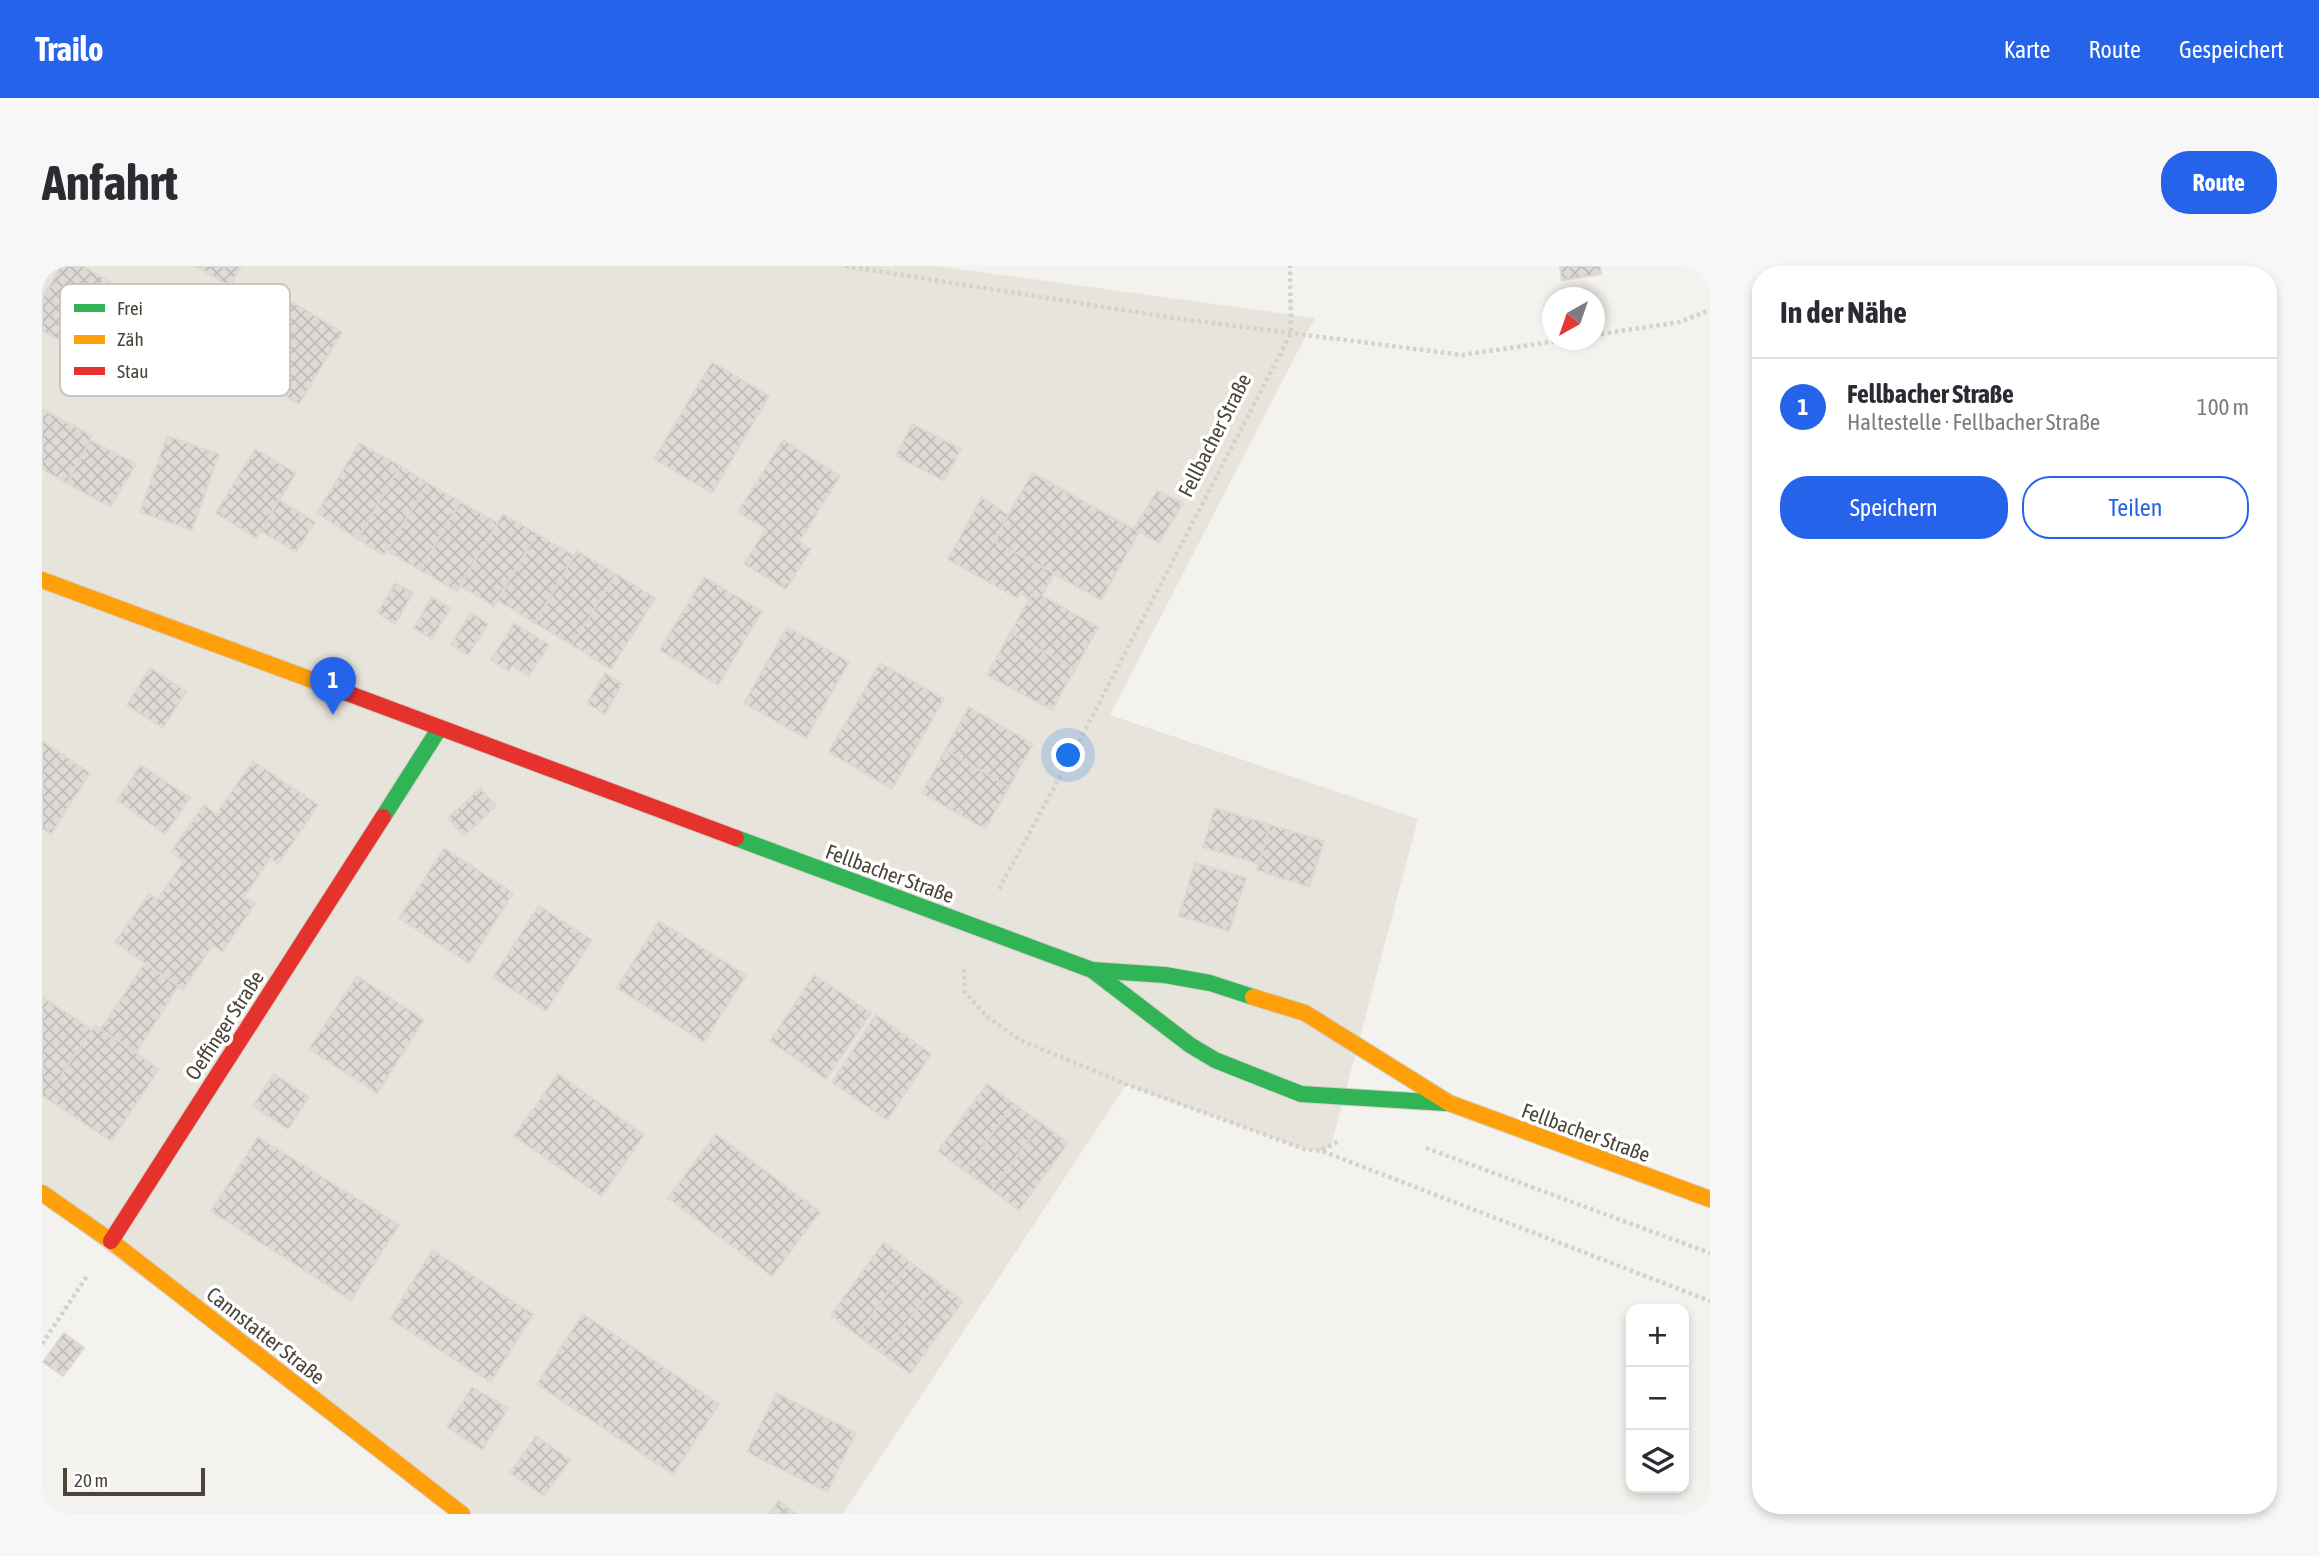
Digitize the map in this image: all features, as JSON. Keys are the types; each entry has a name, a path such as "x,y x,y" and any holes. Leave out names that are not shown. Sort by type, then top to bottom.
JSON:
{"main road":[{"name":"Fellbacher Straße","path":"42,580 1092,970 1165,975 1210,983 1306,1013 1450,1103 1710,1199"},
{"name":"Oeffinger Straße","path":"111,1241 439,729"},
{"name":"Fellbacher Straße","path":"1092,970 1190,1045 1215,1060 1301,1094 1450,1103"},
{"name":"Cannstatter Straße","path":"42,1193 111,1241 462,1514"}],"path":[{"path":"845,266 1174,318 1462,355 1542,343"},
{"path":"1290,266 1292,332"},
{"path":"1605,333 1679,322 1710,310"},
{"name":"Fellbacher Straße","path":"975,927 995,897 1082,736 1292,332"},
{"path":"975,927 963,956 965,992 986,1016 1020,1040 1126,1084 1304,1149 1322,1151 1710,1301"},
{"path":"1322,1151 1345,1138"},
{"path":"1424,1148 1710,1252"},
{"path":"42,1344 111,1241"}],"shaded area":[{"path":"42,266 937,266 1315,318 1110,715 1418,819 1331,1146 1322,1151 1304,1149 1126,1085 843,1514 457,1514 42,1202"}],"building":[{"path":"61,266 82,266 114,284 60,284 60,340 42,330 42,299"},
{"path":"196,266 241,266 231,284"},
{"path":"1560,266 1600,266 1601,274 1562,280"},
{"path":"290,301 342,332 299,404 286,396 290,396"},
{"path":"712,362 769,396 712,493 654,459"},
{"path":"42,409 92,436 67,483 42,469"},
{"path":"912,424 961,449 944,481 896,456"},
{"path":"167,436 219,454 192,530 140,512"},
{"path":"90,440 136,464 110,507 67,483"},
{"path":"783,440 840,476 799,542 811,549 786,589 744,564 766,529 738,512"},
{"path":"359,443 400,466 358,539 317,513"},
{"path":"255,449 296,473 256,538 216,513"},
{"path":"400,466 428,483 384,555 358,539"},
{"path":"1032,473 1139,532 1101,600 994,541"},
{"path":"428,483 460,502 420,570 387,551"},
{"path":"1157,491 1183,503 1159,543 1134,529"},
{"path":"982,497 1008,515 994,541 1054,573 1042,596 1034,591 1029,599 1020,593 1017,598 948,559"},
{"path":"279,500 315,522 296,552 261,531"},
{"path":"460,502 498,523 457,591 420,570"},
{"path":"503,514 537,534 494,606 460,586"},
{"path":"537,534 574,556 535,623 497,600"},
{"path":"577,551 616,574 572,645 535,623"},
{"path":"616,574 655,598 611,669 572,645"},
{"path":"704,577 762,611 718,685 660,650"},
{"path":"395,583 413,593 395,624 378,613"},
{"path":"1034,591 1098,627 1075,669 1010,633"},
{"path":"432,597 450,608 432,639 414,628"},
{"path":"471,613 488,624 468,655 451,644"},
{"path":"514,623 549,645 529,676 512,666 509,671 491,660"},
{"path":"787,627 849,662 806,738 744,703"},
{"path":"1010,633 1075,669 1052,710 987,675"},
{"path":"880,663 944,699 892,789 829,752"},
{"path":"150,668 186,691 163,728 127,705"},
{"path":"605,673 622,684 605,714 587,703"},
{"path":"969,707 1033,744 1009,787 945,750"},
{"path":"42,741 90,773 51,834 42,828"},
{"path":"945,750 1009,787 985,829 922,793"},
{"path":"253,761 318,805 278,864 270,858 244,897 255,904 222,952 213,945 183,989 115,942 149,894 157,900 184,861 171,852 204,805 216,814"},
{"path":"141,765 190,798 165,834 117,800"},
{"path":"480,788 496,806 464,836 448,818"},
{"path":"1215,808 1270,825 1259,864 1203,847"},
{"path":"1270,825 1324,841 1309,887 1257,870"},
{"path":"444,848 513,893 469,963 399,918"},
{"path":"1195,863 1246,878 1229,931 1179,916"},
{"path":"539,906 592,940 546,1011 493,977"},
{"path":"659,921 746,975 704,1042 617,988"},
{"path":"145,963 178,986 136,1053 101,1029"},
{"path":"814,975 871,1013 826,1079 770,1041"},
{"path":"357,976 424,1020 377,1093 309,1049"},
{"path":"42,997 92,1030 46,1098 42,1095"},
{"path":"876,1015 931,1054 887,1120 832,1082"},
{"path":"95,1025 159,1069 111,1141 46,1098"},
{"path":"274,1074 309,1097 288,1129 253,1106"},
{"path":"558,1074 644,1135 601,1196 514,1136"},
{"path":"987,1084 1014,1104 965,1171 938,1151"},
{"path":"1014,1104 1041,1123 992,1190 965,1171"},
{"path":"1041,1123 1068,1143 1019,1210 992,1190"},
{"path":"716,1134 820,1212 772,1276 668,1198"},
{"path":"258,1137 399,1225 351,1300 211,1211"},
{"path":"884,1242 910,1262 857,1335 831,1315"},
{"path":"432,1250 533,1314 491,1382 390,1319"},
{"path":"910,1262 937,1282 883,1354 857,1335"},
{"path":"937,1282 963,1301 910,1373 883,1354"},
{"path":"583,1314 719,1404 673,1474 537,1384"},
{"path":"64,1333 84,1348 63,1376 43,1362"},
{"path":"472,1387 508,1408 482,1450 447,1427"},
{"path":"776,1393 856,1433 827,1492 747,1452"},
{"path":"536,1436 570,1460 544,1496 510,1473"},
{"path":"779,1501 796,1514 769,1514"}],"traffic: fast":[{"path":"383,817 439,729"},
{"path":"736,838 1092,970 1165,975 1210,983 1253,997"},
{"path":"1092,970 1190,1045 1215,1060 1301,1094 1446,1103"}],"traffic: slow":[{"path":"42,580 323,684"},
{"path":"1253,997 1305,1013 1449,1103 1710,1199"},
{"path":"42,1193 111,1241 462,1514"}],"traffic: jam":[{"path":"323,684 736,838"},
{"path":"111,1241 383,817"}],"place":[{"name":"Fellbacher Straße","path":"333,715"}]}
